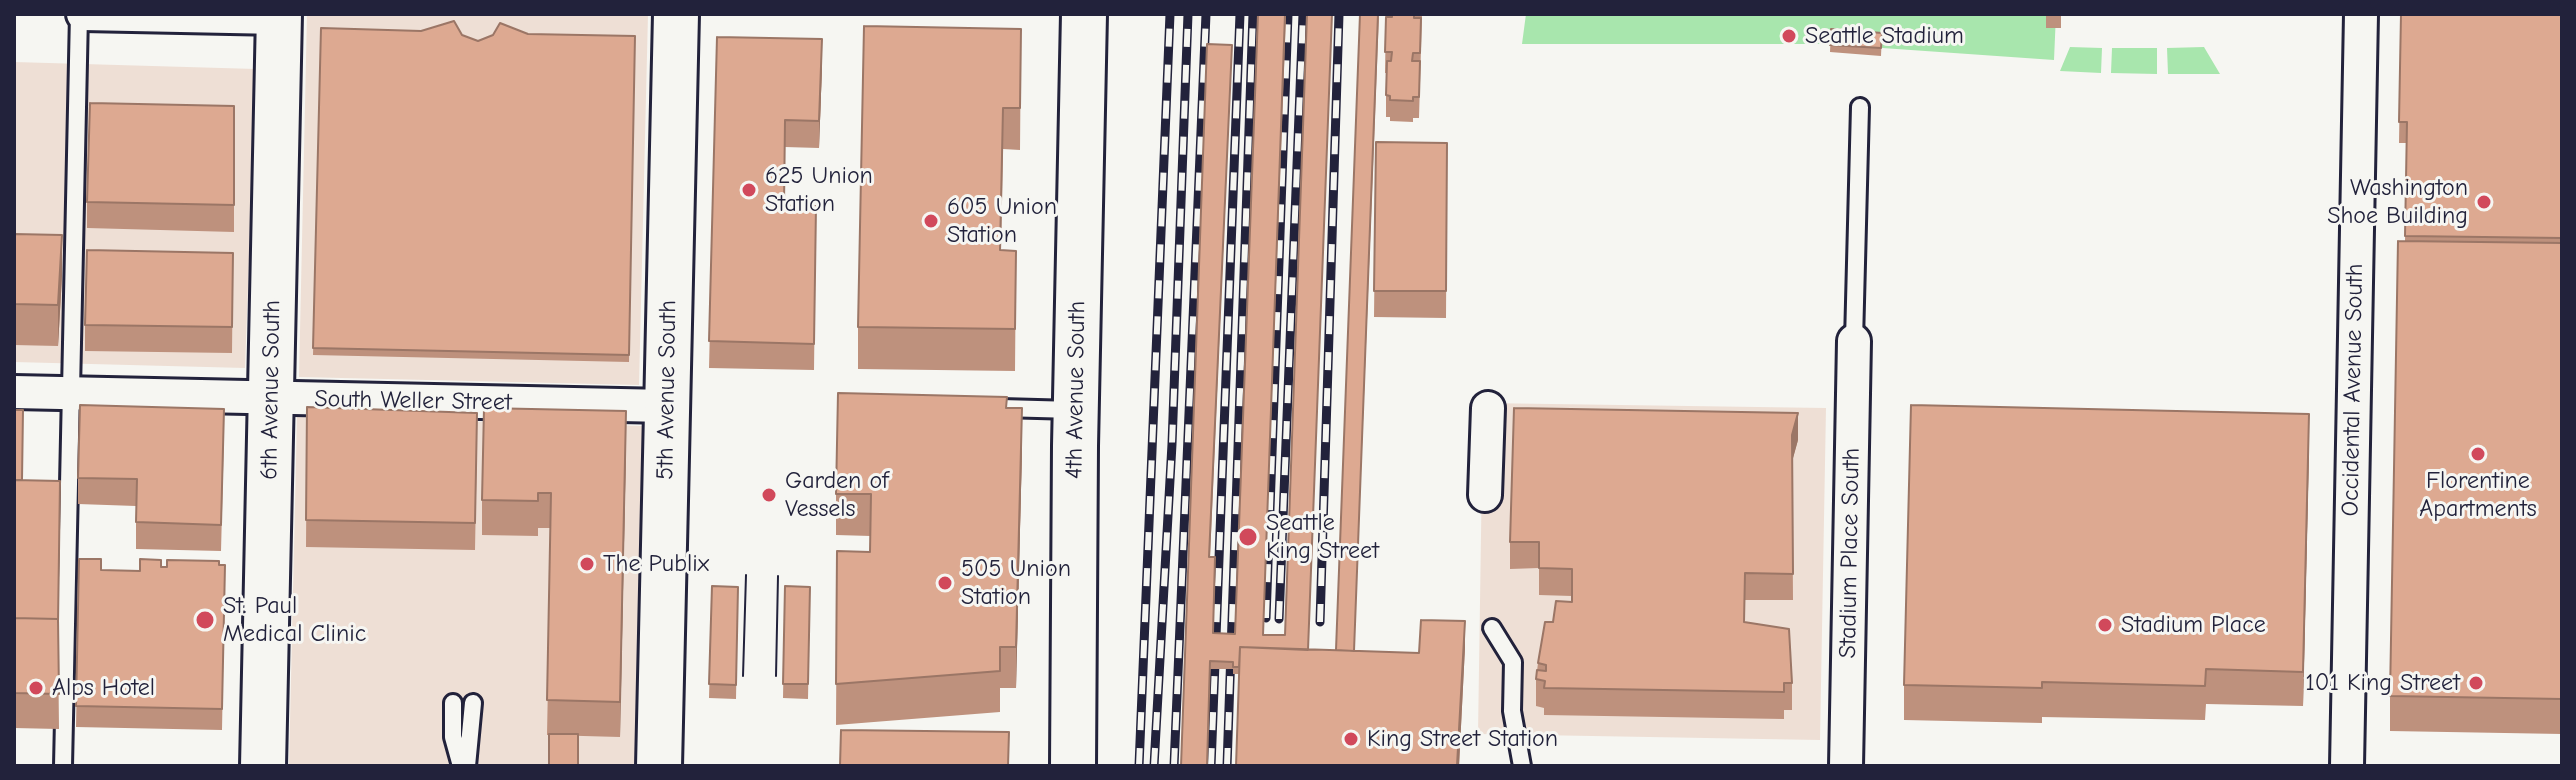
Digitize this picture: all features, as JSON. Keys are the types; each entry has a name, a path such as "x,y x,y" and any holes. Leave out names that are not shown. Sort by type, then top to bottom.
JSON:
{"main road":[{"name":"5th Avenue South","path":"659,766 676,14"},
{"name":"4th Avenue South","path":"1073,766 1075,410 1084,14"},
{"name":"6th Avenue South","path":"263,766 279,16"}],"street":[{"path":"81,14 279,16"},
{"name":"Occidental Avenue South","path":"2347,766 2361,14"},
{"name":"Stadium Place South","path":"1846,766 1854,341"},
{"name":"South Weller Street","path":"14,392 667,406"},
{"path":"1485,495 1488,408"}],"lane":[{"path":"63,766 81,14"},
{"path":"1854,341 1860,107"},
{"path":"978,407 1075,410"},
{"path":"1492,628 1513,662 1512,711 1522,766"},
{"path":"453,703 453,737 461,766"},
{"path":"467,766 473,703"}],"shaded area":[{"path":"307,14 648,14 639,385 299,377"},
{"path":"14,62 256,69 245,368 14,362"},
{"path":"1483,403 1826,408 1820,740 1478,734"},
{"path":"297,417 644,426 637,766 289,766"}],"green space":[{"name":"Seattle Stadium","path":"1526,14 2056,14 2054,60 1825,44 1522,44"},
{"path":"2070,47 2102,48 2101,73 2060,71"},
{"path":"2204,47 2220,74 2168,74 2167,48"},
{"path":"2112,48 2157,48 2157,74 2111,73"}],"building":[{"path":"1258,14 1285,14 1263,635 1285,635 1307,14 1332,14 1308,650 1240,647 1239,667 1233,667 1233,662 1210,661 1207,766 1181,766 1207,44 1232,45 1209,557 1215,557 1213,633 1235,634"},
{"path":"1360,14 1378,14 1354,651 1336,650"},
{"path":"1392,14 1414,14 1414,18 1421,18 1420,53 1413,53 1412,61 1420,61 1419,97 1413,97 1413,101 1390,100 1390,96 1386,95 1387,61 1391,61 1392,52 1385,52 1386,17 1392,17"},
{"path":"2401,14 2562,14 2562,238 2405,236 2407,122 2399,122"},
{"path":"454,21 462,35 478,41 493,35 500,23 528,34 635,36 629,355 313,348 321,28 421,31"},
{"name":"605 Union Station","path":"864,26 1021,29 1020,108 1003,108 1000,250 1016,251 1015,329 858,327"},
{"path":"1831,29 1882,33 1881,48 1830,45"},
{"name":"625 Union Station","path":"717,37 822,39 819,121 785,120 784,205 816,206 814,344 709,341"},
{"path":"90,103 234,106 234,205 87,202"},
{"path":"1376,142 1447,143 1446,291 1374,291"},
{"path":"14,234 62,235 58,305 14,304"},
{"name":"Florentine Apartments","path":"2398,241 2562,243 2562,699 2390,696"},
{"path":"87,250 233,253 232,327 85,325"},
{"name":"505 Union Station","path":"838,393 1007,397 1006,408 1022,408 1016,647 1000,647 1000,671 836,684 837,551 870,552 871,494 836,494"},
{"path":"80,405 224,409 221,525 136,522 137,479 78,478"},
{"name":"Stadium Place","path":"1911,405 2309,414 2303,672 2206,669 2205,686 2042,682 2042,688 1904,685"},
{"path":"307,407 477,413 475,523 306,520"},
{"name":"The Publix","path":"484,408 626,411 620,702 547,700 551,493 538,493 538,501 482,500"},
{"path":"1514,408 1798,413 1792,435 1793,574 1745,573 1744,622 1789,629 1792,683 1784,683 1784,692 1544,688 1545,681 1536,679 1537,670 1546,671 1546,665 1538,663 1545,622 1553,622 1556,601 1572,602 1572,569 1539,568 1539,542 1510,542"},
{"path":"14,410 23,410 22,480 14,480"},
{"path":"14,480 60,481 58,623 58,619 14,618"},
{"path":"79,559 101,559 101,570 140,571 140,559 161,560 161,567 167,567 167,560 219,561 219,565 225,565 222,709 76,706"},
{"path":"712,586 738,587 736,685 709,684"},
{"path":"785,586 810,587 808,684 783,684"},
{"path":"14,618 58,619 59,694 14,693"},
{"path":"1421,620 1465,621 1457,766 1236,766 1240,647 1419,653"},
{"path":"841,730 1009,732 1008,766 840,766"},
{"path":"549,734 578,734 578,766 549,766"}],"tram line":[{"path":"743,676 746,575"},
{"path":"776,676 778,576"}],"railway":[{"path":"1139,766 1170,14"},
{"path":"1154,766 1172,444 1188,14"},
{"path":"1174,766 1206,14"},
{"path":"1211,766 1240,14"},
{"path":"1227,766 1253,14"},
{"path":"1266,618 1288,14"},
{"path":"1279,619 1303,14"},
{"path":"1320,622 1339,14"}],"place":[{"name":"Seattle Stadium","path":"1789,36"},
{"name":"625 Union Station","path":"749,190"},
{"name":"Washington Shoe Building","path":"2484,202"},
{"name":"605 Union Station","path":"931,221"},
{"name":"Florentine Apartments","path":"2478,454"},
{"name":"Garden of Vessels","path":"769,495"},
{"name":"Seattle King Street","path":"1248,537"},
{"name":"The Publix","path":"587,564"},
{"name":"505 Union Station","path":"945,583"},
{"name":"St. Paul Medical Clinic","path":"205,620"},
{"name":"Stadium Place","path":"2105,625"},
{"name":"101 King Street","path":"2476,683"},
{"name":"Alps Hotel","path":"36,688"},
{"name":"King Street Station","path":"1351,739"}]}
